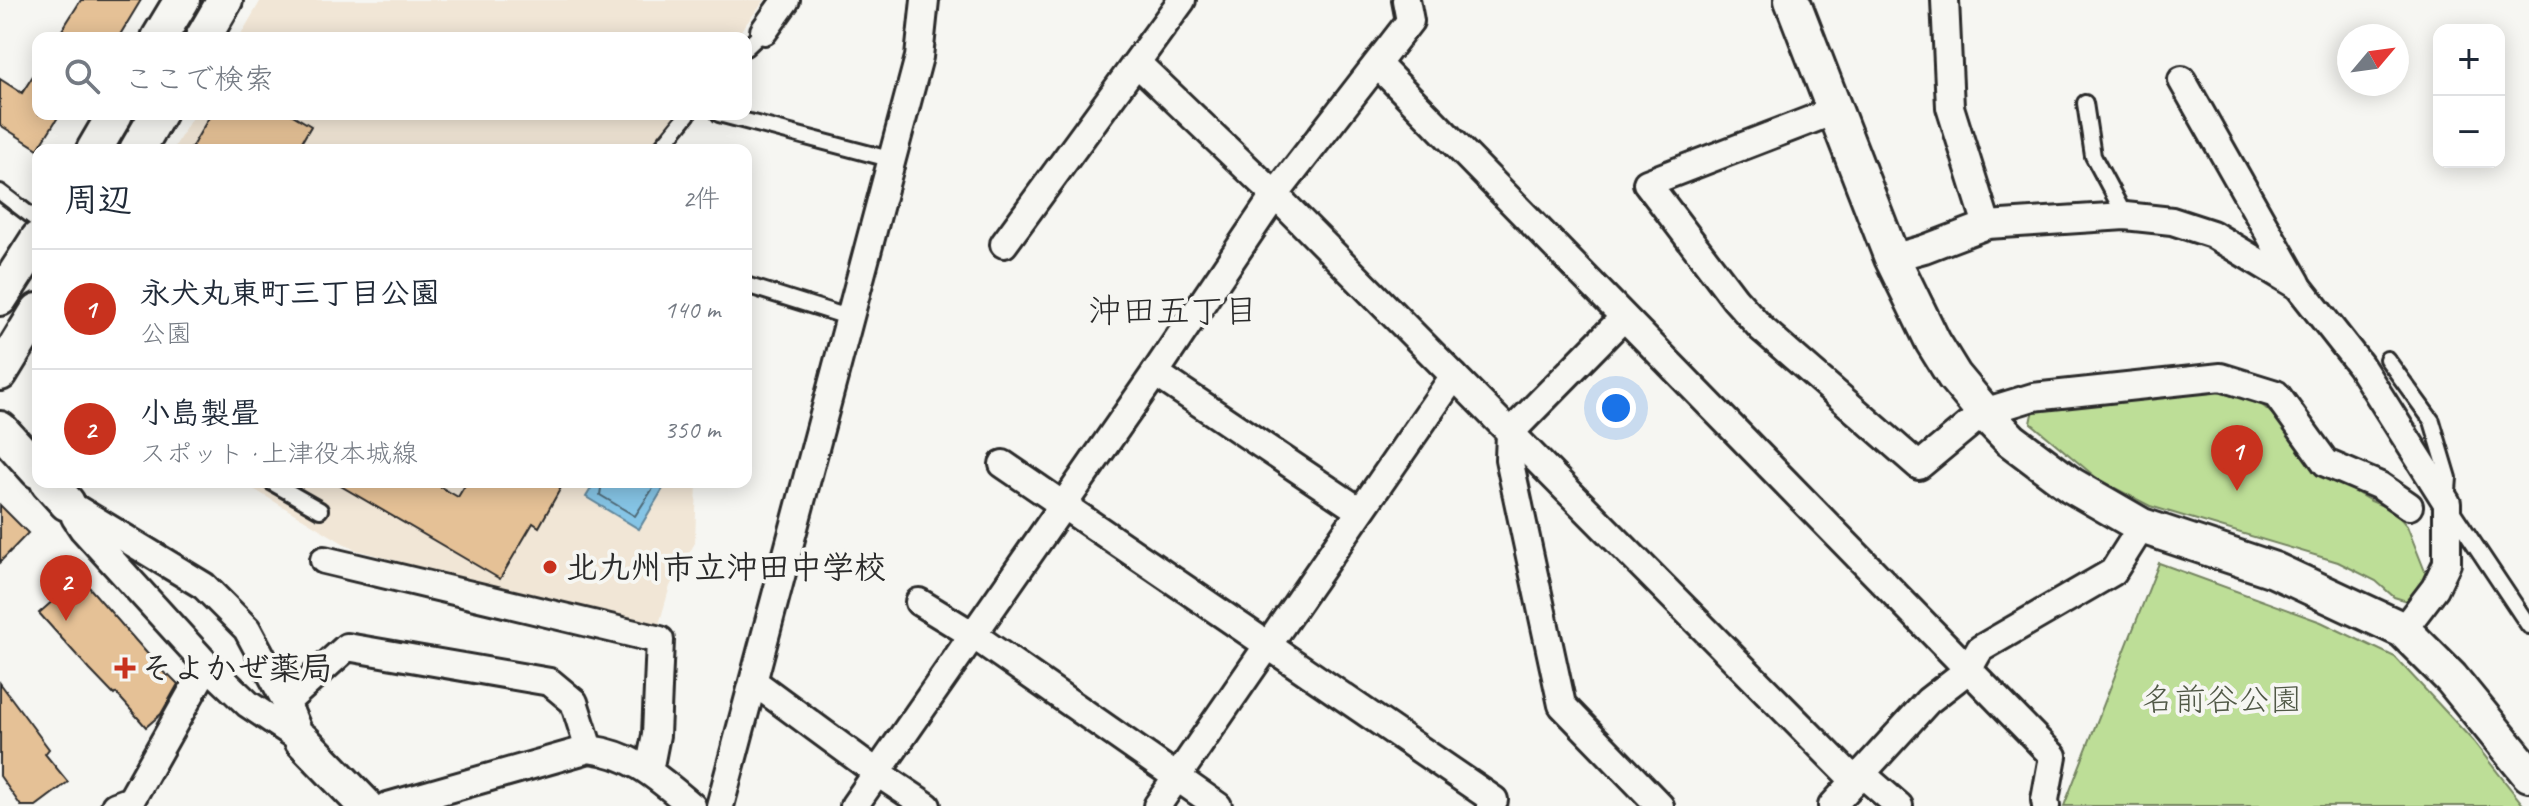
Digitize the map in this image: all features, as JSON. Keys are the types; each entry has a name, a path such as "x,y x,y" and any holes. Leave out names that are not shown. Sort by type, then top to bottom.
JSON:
{"street":[{"path":"163,32 182,0"},
{"path":"206,32 225,0"},
{"path":"755,39 786,0"},
{"path":"720,806 893,160 919,57 925,0"},
{"path":"1004,244 1182,0"},
{"path":"854,806 1275,195 1410,21 1406,0"},
{"path":"1792,0 1892,258 1933,342 1954,376 1984,412 2011,440 2071,485 2142,526 2274,570 2403,630 2451,678 2529,774"},
{"path":"1945,0 1950,107 1987,225"},
{"path":"1137,63 1275,195 1510,433 1858,776 1899,806"},
{"path":"1378,65 2053,756 2046,806"},
{"path":"2182,80 2298,286 2360,365 2447,503 2447,563 2435,588 2403,630"},
{"path":"1834,111 1647,183 1735,299 1762,329 1919,466 1984,412 2033,397 2221,377 2276,394 2326,463 2380,486 2409,506"},
{"path":"98,144 112,120"},
{"path":"140,144 154,120"},
{"path":"1892,258 1987,225 2125,216 2172,221 2212,234 2298,286"},
{"path":"0,298 32,248"},
{"path":"1623,318 1510,433 1509,459 1562,705 1660,806"},
{"path":"0,373 32,321"},
{"path":"1155,373 1360,511"},
{"path":"1157,806 1454,376"},
{"path":"0,429 32,464"},
{"path":"1003,464 1494,800 1490,806"},
{"path":"58,493 83,529 207,665 248,704 302,740 366,806"},
{"path":"58,493 204,586 247,629 286,702 302,740"},
{"path":"1832,806 1928,701 1968,670 1980,649 2113,572 2142,526"},
{"path":"324,560 660,640 656,735 649,771"},
{"path":"919,602 973,635 1218,806"},
{"path":"286,702 347,647 550,682 574,702 589,749"},
{"path":"115,806 131,800 207,665"},
{"path":"754,682 927,806"},
{"path":"388,806 589,749 613,752 649,771 692,806"}],"lane":[{"path":"2085,103 2093,156 2125,216"},
{"path":"664,144 683,120"},
{"path":"742,120 893,160"},
{"path":"0,192 32,216"},
{"path":"752,287 851,318"},
{"path":"2387,359 2432,421 2449,478 2447,503 2529,626"},
{"path":"282,488 320,510"}],"shaded area":[{"path":"261,0 765,0 740,32 242,32"},
{"path":"190,120 672,120 654,144 176,144"},
{"name":"北九州市立沖田中学校","path":"252,488 697,488 695,543 670,586 658,628 649,630 353,549"}],"green space":[{"path":"2214,391 2260,403 2293,433 2316,469 2393,510 2407,526 2428,579 2410,602 2394,597 2376,581 2338,562 2150,506 2099,480 2031,423 2034,409"},
{"name":"名前谷公園","path":"2159,563 2321,622 2395,657 2473,741 2524,806 2064,806"}],"water":[{"path":"591,488 663,488 639,529 586,497"}],"building":[{"path":"81,0 141,0 122,32 61,32"},
{"path":"32,77 32,120 56,120 41,144 32,145 0,125 0,79 22,93"},
{"path":"208,120 301,120 311,126 300,144 194,144"},
{"path":"344,488 442,488 458,497 463,488 561,488 539,527 533,523 500,579"},
{"path":"0,505 28,533 0,562"},
{"path":"80,577 167,676 178,684 161,714 146,727 39,613"},
{"path":"0,683 49,749 45,754 68,782 36,806 21,806 0,776"}],"place":[{"name":"永犬丸東町三丁目公園","path":"2237,491"},
{"name":"北九州市立沖田中学校","path":"550,567"},
{"name":"小島製畳","path":"66,621"},
{"name":"そよかぜ薬局","path":"125,668"}],"district":[{"name":"沖田五丁目","path":"1173,310"}]}
